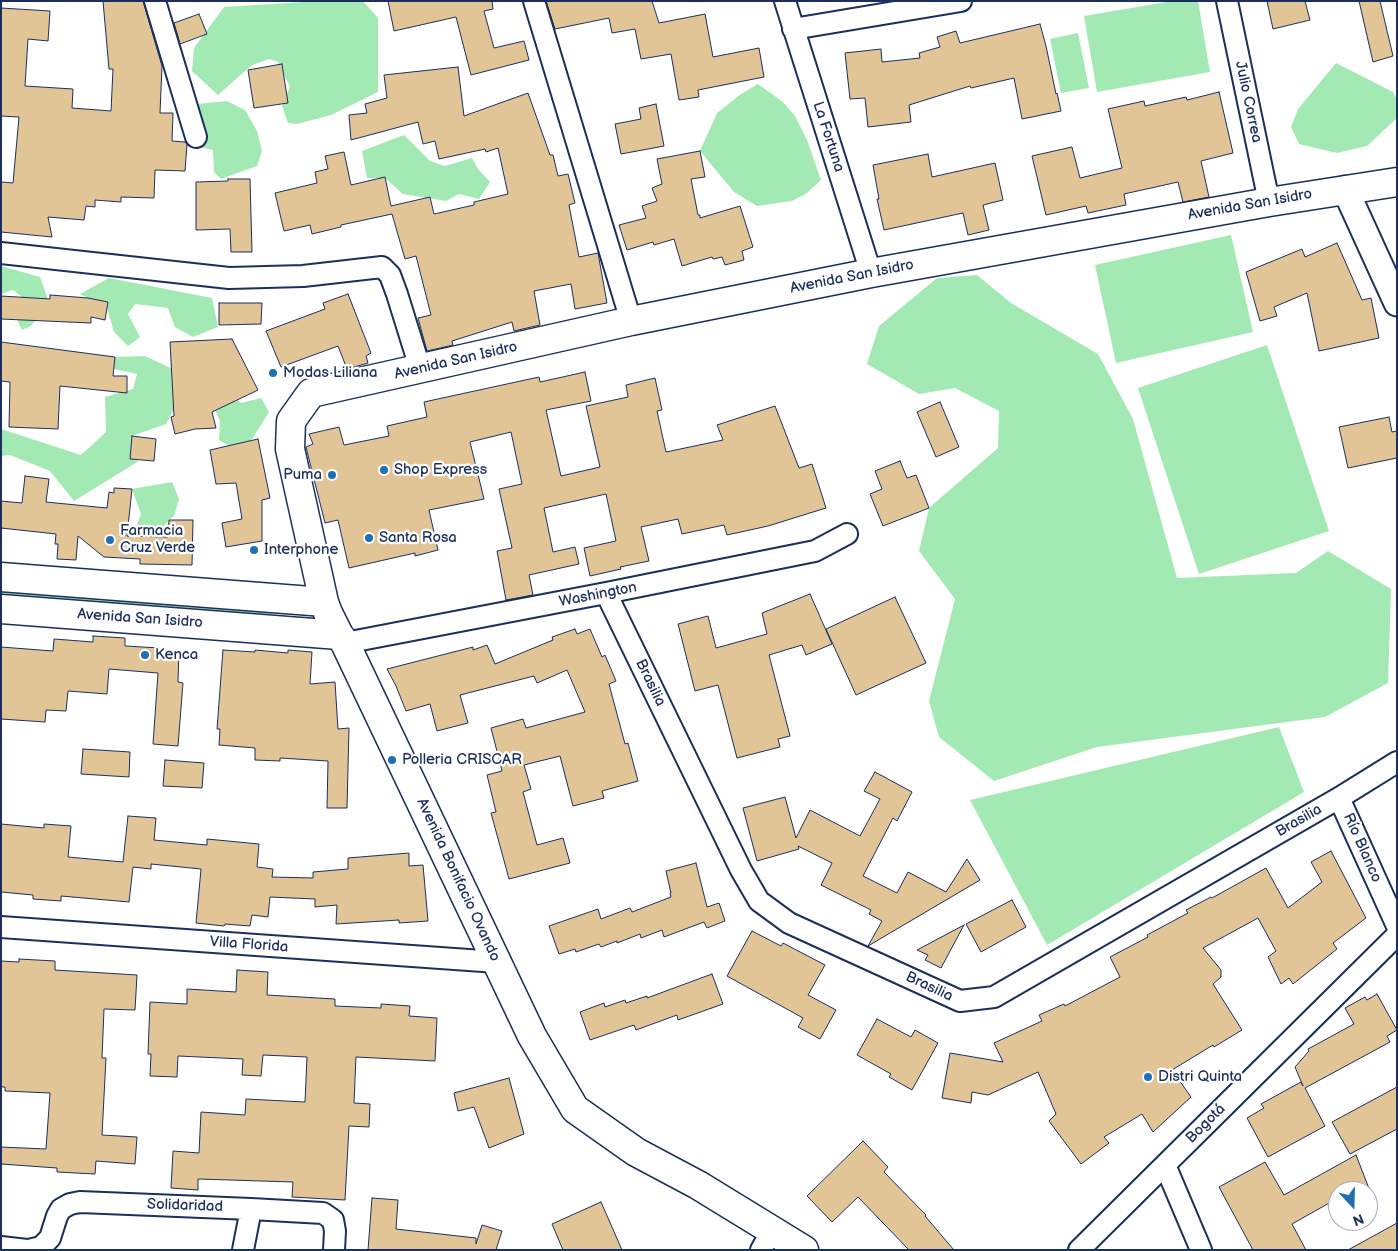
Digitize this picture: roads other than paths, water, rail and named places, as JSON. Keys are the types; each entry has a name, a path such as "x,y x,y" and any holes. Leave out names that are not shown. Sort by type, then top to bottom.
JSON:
{"main road":[{"name":"Avenida San Isidro","path":"311,394 631,320 871,273 1269,202 1397,182"},
{"name":"Avenida Bonifacio Ovando","path":"311,394 291,421 290,449 324,602 532,1036 576,1109 636,1152 698,1185 766,1240 804,1250"},
{"name":"Avenida San Isidro","path":"1,577 324,602"},
{"name":"Avenida San Isidro","path":"1,609 342,639"}],"street":[{"path":"155,1 196,137"},
{"path":"534,1 631,320"},
{"name":"La Fortuna","path":"784,1 871,273"},
{"path":"793,28 961,1"},
{"name":"Julio Correa","path":"1227,1 1269,202"},
{"path":"1345,189 1397,303"},
{"path":"1,253 229,278 302,276 382,267 393,281 420,368"},
{"name":"Washington","path":"342,639 606,593 815,550 847,534"},
{"name":"Brasilia","path":"606,593 741,870 759,901 789,923 960,1001 994,997 1339,798 1397,762"},
{"name":"Río Blanco","path":"1339,798 1397,926"},
{"name":"Villa Florida","path":"1,927 497,962"},
{"name":"Bogotá","path":"1079,1250 1397,935"},
{"path":"1165,1165 1201,1250"},
{"name":"Solidaridad","path":"1,1248 34,1249 50,1238 61,1209 70,1204 90,1203 323,1213 333,1220 335,1231 334,1250"},
{"path":"243,1250 251,1209"}],"place":[{"name":"Modas Liliana","path":"273,373"},
{"name":"Shop Express","path":"384,470"},
{"name":"Puma","path":"332,475"},
{"name":"Santa Rosa","path":"369,538"},
{"name":"Farmacia Cruz Verde","path":"110,540"},
{"name":"Interphone","path":"254,550"},
{"name":"Kenca","path":"145,655"},
{"name":"Polleria CRISCAR","path":"392,760"},
{"name":"Distri Quinta","path":"1148,1077"}]}
